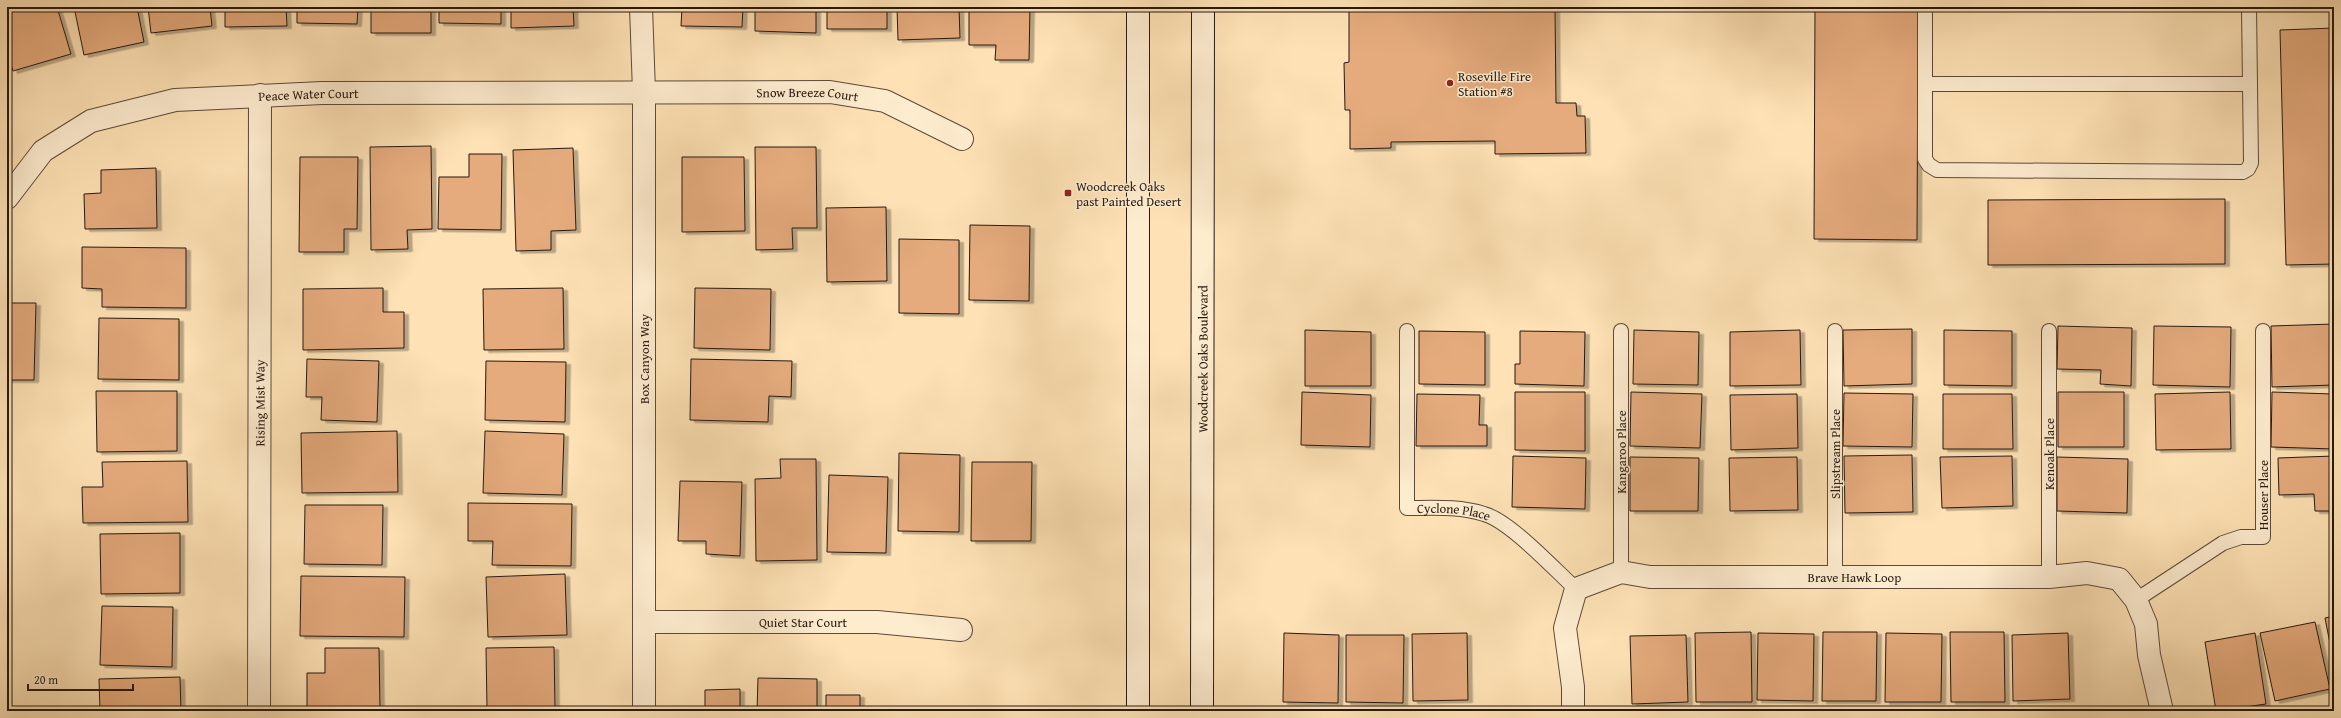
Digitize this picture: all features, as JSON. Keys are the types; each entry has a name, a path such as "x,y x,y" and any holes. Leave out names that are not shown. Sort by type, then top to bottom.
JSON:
{"street":[{"name":"Box Canyon Way","path":"641,7 644,92 644,711"},
{"path":"1138,7 1138,711"},
{"name":"Woodcreek Oaks Boulevard","path":"1202,711 1203,7"},
{"name":"Peace Water Court","path":"7,198 43,151 91,121 175,100 260,95 644,92"},
{"name":"Snow Breeze Court","path":"644,92 830,92 885,101 962,139"},
{"name":"Rising Mist Way","path":"259,711 260,95"},
{"path":"1573,711 1573,687 1564,628 1576,589 1621,572"},
{"name":"Brave Hawk Loop","path":"1621,572 1650,577 2049,577 2086,573 2119,579 2136,600 2146,624 2149,655 2162,711"},
{"name":"Quiet Star Court","path":"644,622 877,622 961,630"}],"lane":[{"path":"1925,7 1925,158 1929,165 1937,170 2243,172 2248,169 2251,163 2249,7"},
{"path":"1926,84 2250,84"},
{"name":"Cyclone Place","path":"1407,331 1407,508 1458,508 1485,514 1504,523 1576,589"},
{"name":"Kangaroo Place","path":"1621,331 1621,572"},
{"name":"Slipstream Place","path":"1835,331 1835,577"},
{"name":"Kenoak Place","path":"2049,331 2049,577"},
{"name":"Houser Place","path":"2136,600 2223,543 2240,537 2263,537 2263,331"}],"building":[{"path":"7,7 57,7 71,54 13,71 7,51"},
{"path":"74,7 137,7 144,42 84,55"},
{"path":"148,7 210,7 212,26 151,33"},
{"path":"225,7 286,7 287,26 225,27"},
{"path":"297,7 358,7 357,24 297,23"},
{"path":"371,7 431,7 431,33 371,33"},
{"path":"439,7 501,7 501,24 439,23"},
{"path":"511,7 573,7 574,26 511,28"},
{"path":"682,7 743,7 742,27 681,26"},
{"path":"755,7 816,7 816,33 755,31"},
{"path":"827,7 887,7 887,29 827,29"},
{"path":"897,7 959,7 960,38 898,40"},
{"path":"969,7 1030,7 1029,60 995,60 996,45 969,45"},
{"name":"Roseville Fire Station #8","path":"1349,7 1555,7 1556,103 1576,103 1577,116 1585,116 1586,153 1495,154 1495,141 1391,142 1391,148 1350,149 1350,110 1345,110 1344,63 1349,62"},
{"path":"1815,7 1918,7 1917,240 1814,239"},
{"path":"2334,28 2334,264 2286,265 2280,30"},
{"path":"431,146 432,229 407,230 408,249 371,250 370,147"},
{"path":"755,147 816,147 817,228 792,228 793,249 756,250"},
{"path":"573,148 576,230 551,231 551,250 516,251 513,150"},
{"path":"469,154 502,154 501,230 438,229 439,177 469,177"},
{"path":"300,157 358,157 357,229 344,229 344,252 299,252"},
{"path":"682,157 744,157 745,231 682,232"},
{"path":"156,168 157,228 85,229 84,194 101,193 101,170"},
{"path":"2225,199 2225,264 1988,265 1988,200"},
{"path":"886,207 887,281 827,282 826,208"},
{"path":"970,225 1030,226 1029,301 969,300"},
{"path":"899,239 959,240 959,314 899,313"},
{"path":"82,247 186,248 186,308 102,307 102,289 82,288"},
{"path":"383,288 383,312 404,312 404,348 303,350 303,289"},
{"path":"563,288 564,349 484,350 483,289"},
{"path":"695,288 771,289 770,350 694,348"},
{"path":"7,303 36,303 34,380 7,380"},
{"path":"99,318 179,319 179,380 98,379"},
{"path":"2334,324 2334,385 2272,387 2271,326"},
{"path":"2058,326 2132,328 2131,386 2100,384 2101,370 2057,369"},
{"path":"2154,326 2231,327 2230,387 2153,385"},
{"path":"1912,329 1912,384 1844,386 1843,330"},
{"path":"1305,330 1371,332 1371,386 1305,386"},
{"path":"1634,330 1699,332 1698,385 1633,384"},
{"path":"1800,330 1801,385 1730,386 1730,332"},
{"path":"1944,330 2012,331 2012,386 1944,385"},
{"path":"1419,331 1485,332 1485,385 1419,384"},
{"path":"1520,331 1585,332 1584,386 1515,384 1515,364 1520,364"},
{"path":"307,359 379,361 377,422 321,420 322,397 306,397"},
{"path":"691,359 792,361 791,397 769,396 768,422 690,420"},
{"path":"486,361 566,362 565,422 485,420"},
{"path":"96,391 177,391 177,451 97,452"},
{"path":"1302,392 1371,395 1370,447 1301,445"},
{"path":"1515,392 1585,392 1585,451 1515,450"},
{"path":"1631,392 1702,394 1700,448 1630,446"},
{"path":"2058,392 2124,392 2124,447 2058,447"},
{"path":"2230,392 2231,449 2156,450 2155,394"},
{"path":"2272,392 2333,394 2334,449 2271,447"},
{"path":"1844,393 1913,394 1912,447 1843,446"},
{"path":"1417,394 1480,395 1479,425 1487,425 1487,446 1416,446"},
{"path":"1797,394 1798,448 1731,450 1730,395"},
{"path":"1943,394 2012,394 2013,449 1943,449"},
{"path":"397,431 398,492 302,493 301,433"},
{"path":"485,431 564,434 562,495 483,493"},
{"path":"899,453 960,455 959,532 898,531"},
{"path":"1912,455 1913,512 1845,513 1844,456"},
{"path":"1513,456 1586,458 1585,509 1512,507"},
{"path":"2012,456 2013,506 1942,508 1940,457"},
{"path":"2334,456 2334,511 2315,511 2314,494 2279,495 2278,458"},
{"path":"1630,457 1699,458 1698,511 1630,511"},
{"path":"1797,457 1798,510 1730,511 1729,458"},
{"path":"2057,457 2128,459 2127,513 2057,511"},
{"path":"780,459 816,459 817,560 756,561 755,479 781,478"},
{"path":"187,461 188,522 83,523 82,487 103,487 102,462"},
{"path":"972,462 1032,462 1031,541 971,541"},
{"path":"829,475 888,477 886,553 827,552"},
{"path":"680,481 742,482 740,556 706,554 706,541 678,541"},
{"path":"468,503 572,504 571,566 492,565 493,541 468,541"},
{"path":"305,505 383,505 382,565 304,564"},
{"path":"180,533 180,593 101,594 100,534"},
{"path":"565,574 567,635 488,637 486,577"},
{"path":"301,576 405,577 404,637 300,636"},
{"path":"102,606 173,607 172,667 100,665"},
{"path":"2334,616 2334,664 2325,618"},
{"path":"2315,622 2330,689 2275,701 2260,633"},
{"path":"1751,632 1752,702 1696,702 1695,633"},
{"path":"1823,632 1877,632 1876,701 1822,701"},
{"path":"1950,632 2004,632 2005,702 1951,702"},
{"path":"1284,633 1339,635 1338,703 1283,702"},
{"path":"1467,633 1468,700 1413,701 1412,634"},
{"path":"1758,633 1814,634 1813,701 1757,700"},
{"path":"1886,633 1942,634 1941,702 1885,702"},
{"path":"2068,633 2070,699 2013,701 2012,635"},
{"path":"2255,633 2266,704 2216,711 2205,642"},
{"path":"1346,635 1404,635 1403,703 1346,702"},
{"path":"1686,635 1688,702 1632,704 1630,636"},
{"path":"554,647 555,707 487,708 486,648"},
{"path":"325,648 379,648 380,708 307,708 307,673 325,673"},
{"path":"180,677 181,711 100,711 99,679"},
{"path":"758,678 817,679 817,711 757,711"},
{"path":"740,689 740,711 678,711 678,708 705,708 705,690"},
{"path":"826,695 860,695 860,711 826,711"}],"place":[{"name":"Roseville Fire Station #8","path":"1450,83"},
{"name":"Woodcreek Oaks past Painted Desert","path":"1068,193"}]}
